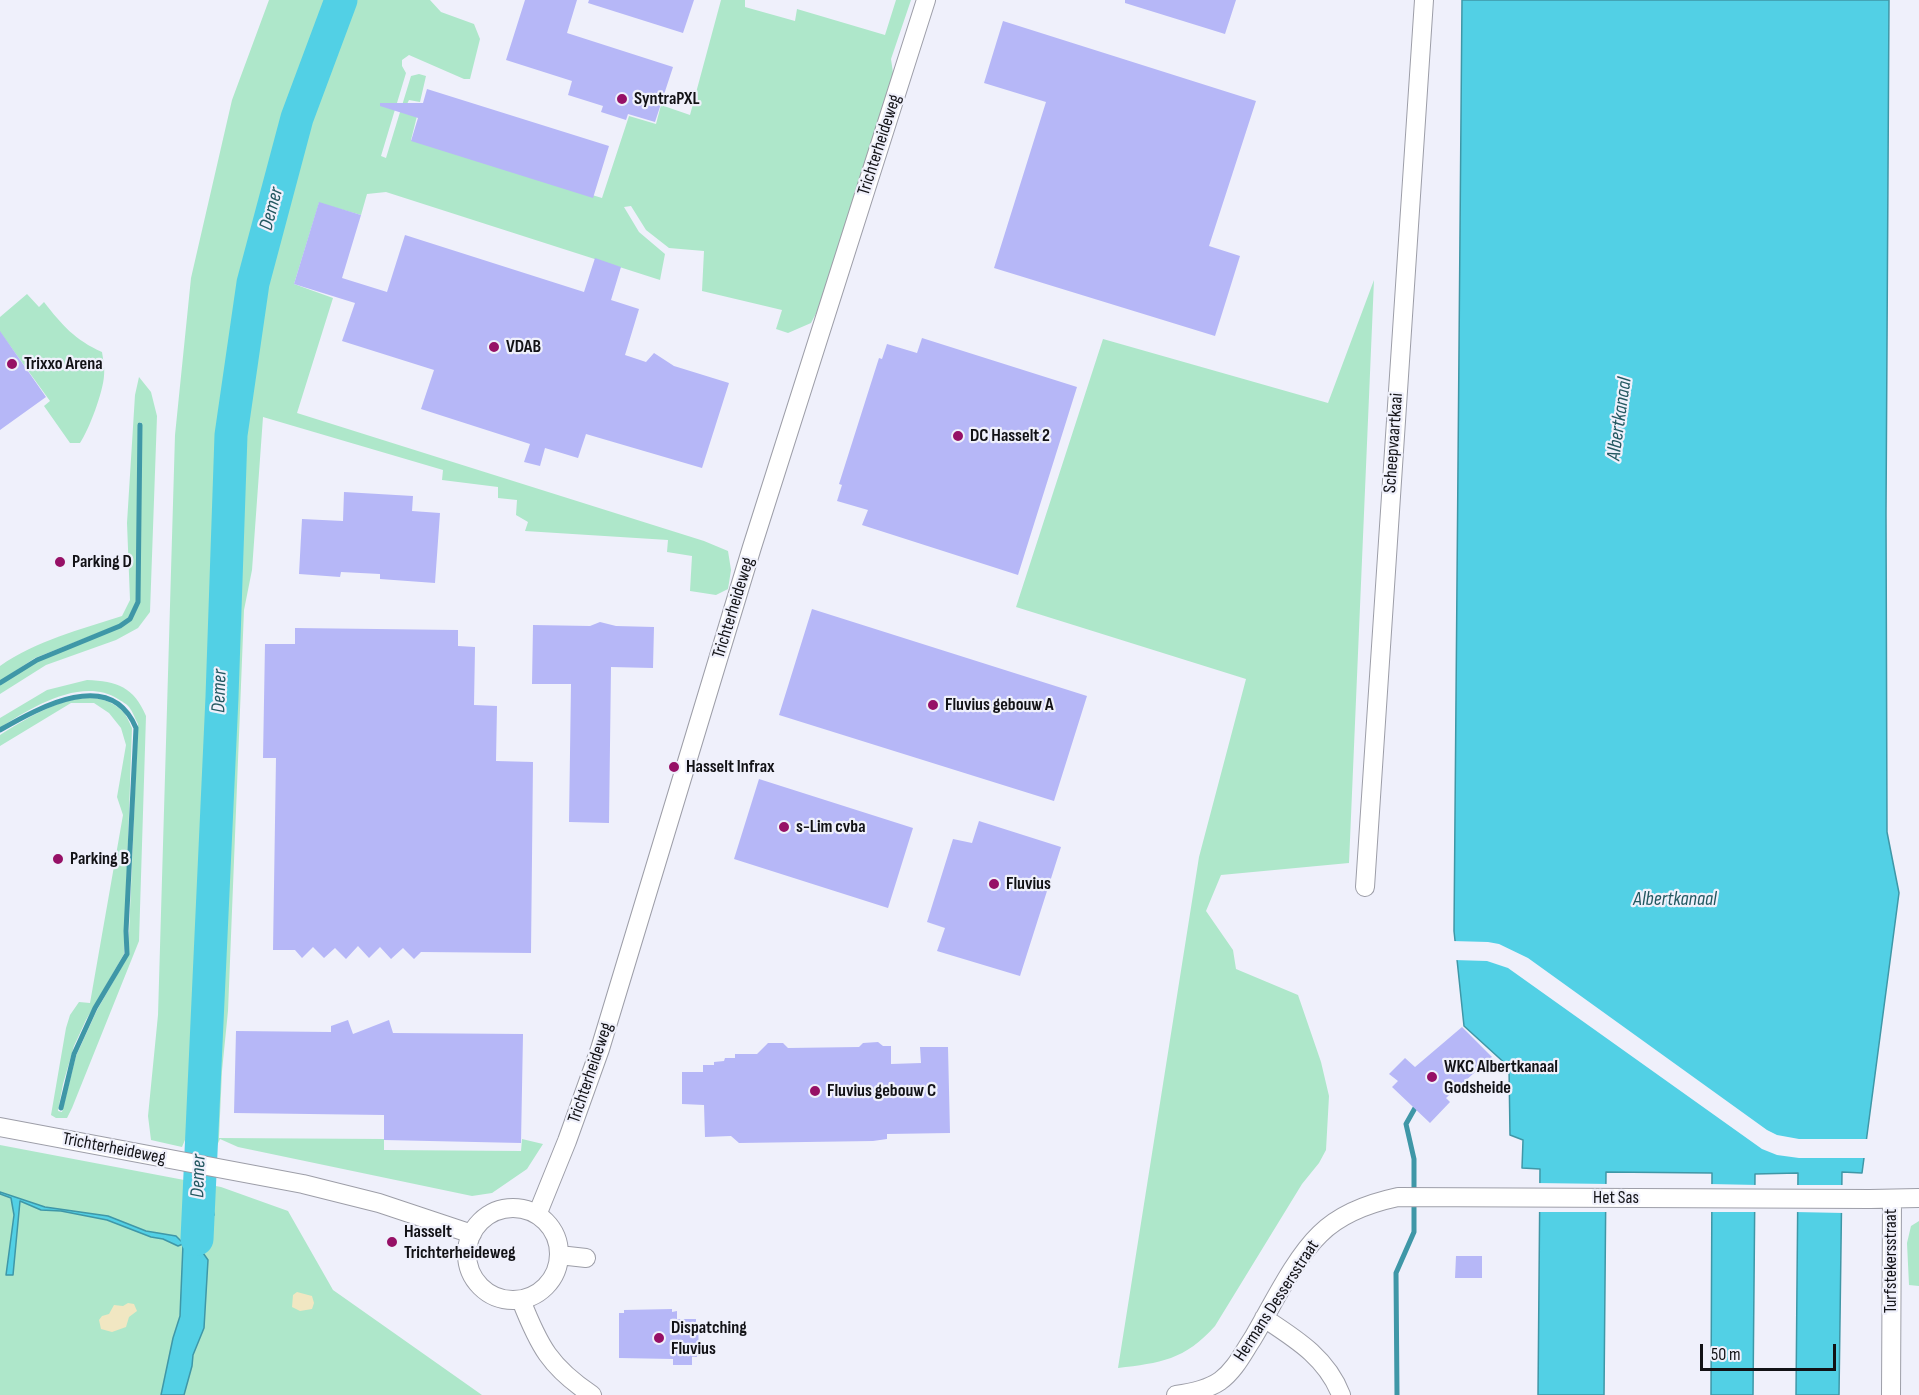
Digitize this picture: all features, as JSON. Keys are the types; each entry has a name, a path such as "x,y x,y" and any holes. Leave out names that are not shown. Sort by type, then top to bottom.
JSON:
{"street":[{"name":"Trichterheideweg","path":"537,1215 567,1142 600,1049 752,547 926,0"},
{"name":"Scheepvaartkaai","path":"1365,887 1424,0"},
{"name":"Trichterheideweg","path":"0,1127 303,1184 379,1203 472,1234"},
{"name":"Het Sas","path":"1344,1216 1377,1202 1398,1197 1919,1198"},
{"name":"Turfstekersstraat","path":"1891,1395 1892,1199"},
{"path":"507,1208 523,1209 537,1215 549,1225 556,1239 559,1255 556,1270 548,1284 536,1294 521,1300 504,1299 489,1293 476,1282 469,1267 467,1250 472,1234 481,1221 507,1208"},
{"name":"Hermans Dessersstraat","path":"1176,1395 1197,1392 1219,1382 1236,1366 1301,1257 1320,1234 1344,1216"},
{"path":"559,1255 586,1258"},
{"path":"521,1300 532,1329 550,1360 574,1383 592,1395"},
{"path":"1264,1318 1299,1341 1323,1362 1341,1395"}],"green space":[{"path":"269,0 329,0 279,134 239,320 223,441 193,1121 182,1147 151,1140 148,1116 158,1015 175,435 191,278 232,100"},
{"path":"355,0 430,0 441,12 474,24 480,39 470,79 464,79 409,55 402,60 406,73 381,156 386,158 411,76 419,74 426,76 420,102 409,100 405,108 417,116 411,140 602,198 629,116 656,124 661,105 690,115 721,0 745,0 745,7 795,21 797,9 885,35 896,0 911,0 891,59 893,73 825,296 811,323 788,333 776,329 782,310 702,291 704,251 669,248 646,230 631,206 624,207 639,232 665,254 660,280 386,192 367,194 361,215 319,203 294,284 333,298 297,413 704,541 728,551 731,570 728,589 716,595 690,591 692,556 667,552 668,540 525,531 528,522 516,515 517,500 498,498 498,487 442,480 443,470 263,417 252,570 244,610 228,1011 219,1138 384,1139 384,1150 521,1151 522,1139 543,1144 527,1169 492,1193 472,1196 238,1147 220,1139 214,1152 209,1122 231,647 246,404 278,228 310,118"},
{"path":"1374,280 1349,863 1221,875 1206,911 1233,950 1236,969 1298,995 1321,1062 1329,1096 1326,1150 1302,1184 1215,1326 1193,1346 1171,1358 1118,1368 1199,857 1246,679 1016,607 1103,339 1328,403"},
{"path":"27,294 39,307 44,302 70,331 102,352 103,383 91,420 80,443 70,443 44,406 50,401 0,332 0,317"},
{"path":"139,377 151,392 157,416 150,612 138,628 116,640 46,665 0,694 0,684 37,661 131,621 139,601 141,422 139,423 137,596 134,609 118,625 35,658 0,681 0,666 14,657 59,636 122,616 130,600 127,523 135,395"},
{"path":"87,680 116,684 130,692 146,716 139,941 72,1108 67,1118 56,1118 51,1115 66,1028 70,1015 79,1002 90,1003 123,815 117,797 126,745 121,728 109,713 94,703 71,703 0,746 0,735 59,704 75,699 91,698 106,701 120,709 126,715 132,728 124,954 86,1020 74,1046 58,1111 62,1112 76,1056 97,1010 128,956 138,724 124,703 104,693 89,691 57,697 0,728 0,718 47,690"},
{"path":"0,1145 221,1187 288,1211 333,1290 482,1395 0,1395"},
{"path":"1919,1221 1919,1286 1909,1285 1907,1243 1911,1226"}],"sand":[{"path":"297,1292 312,1296 314,1303 312,1309 300,1311 292,1307 293,1295"},
{"path":"128,1303 134,1304 137,1311 129,1317 126,1327 112,1332 101,1329 99,1320 102,1316 109,1314 114,1305 123,1306"}],"water":[{"name":"Albertkanaal","path":"1462,0 1889,0 1887,832 1899,893 1862,1173 1842,1172 1839,1395 1796,1395 1798,1173 1755,1174 1753,1395 1711,1395 1712,1173 1606,1172 1604,1395 1538,1395 1540,1169 1522,1168 1523,1140 1510,1135 1509,1067 1464,1026 1454,931"},
{"path":"185,1191 211,1200 214,1215 201,1237 201,1250 208,1260 204,1328 193,1355 184,1395 161,1395 180,1316 183,1244 178,1246 107,1220 61,1211 41,1210 20,1201 13,1275 6,1275 14,1215 11,1198 0,1192 45,1207 108,1216 146,1231 176,1236 183,1243"}],"pier":[{"path":"1452,941 1499,944 1528,958 1767,1130 1777,1135 1799,1139 1869,1139 1867,1158 1799,1158 1777,1155 1762,1149 1508,968 1487,961 1454,960"},
{"path":"1536,1183 1609,1184 1609,1212 1536,1212"},
{"path":"1709,1184 1758,1185 1757,1212 1709,1212"},
{"path":"1795,1185 1845,1185 1844,1213 1795,1212"}],"building":[{"path":"525,0 577,0 567,33 673,67 655,122 628,114 626,120 601,112 603,106 568,95 572,81 506,60"},
{"path":"589,0 694,0 683,33 588,3"},
{"path":"1125,0 1236,0 1225,34 1125,3"},
{"path":"1003,21 1256,101 1209,246 1240,256 1215,336 994,268 1046,102 984,83"},
{"path":"427,89 609,146 593,198 411,141 418,118 380,106 380,103 423,103"},
{"name":"VDAB","path":"319,202 361,215 342,278 387,292 405,235 584,292 595,258 621,267 611,300 639,309 625,355 646,362 654,353 674,366 729,383 702,468 586,434 578,458 545,448 540,466 524,462 530,444 421,409 434,370 342,341 355,303 294,284"},
{"name":"Trixxo Arena","path":"0,331 46,397 0,430"},
{"name":"DC Hasselt 2","path":"922,338 1077,387 1018,575 862,525 868,510 837,501 842,485 839,484 879,358 882,359 887,344 917,353"},
{"path":"344,492 413,496 412,511 440,513 435,583 380,579 380,574 341,572 340,577 299,574 302,519 343,521"},
{"name":"Fluvius gebouw A","path":"812,609 1087,696 1054,801 779,715"},
{"path":"600,622 616,626 654,627 653,668 611,667 609,823 569,822 571,684 532,684 533,625 590,626"},
{"path":"295,628 458,630 458,646 475,647 474,705 497,706 496,761 533,762 531,953 421,952 414,959 403,948 391,959 380,947 369,958 358,946 346,959 335,948 324,958 313,947 302,958 295,950 273,950 276,758 263,758 265,644 295,644"},
{"path":"759,779 913,828 888,908 734,859"},
{"name":"Fluvius","path":"979,821 1061,847 1020,976 937,951 945,928 927,922 953,839 972,843"},
{"path":"348,1020 353,1034 389,1020 393,1033 523,1034 521,1143 384,1140 384,1115 234,1113 236,1031 331,1032 331,1026"},
{"name":"WKC Albertkanaal Godsheide","path":"1462,1027 1492,1057 1446,1098 1450,1102 1430,1123 1392,1087 1398,1081 1389,1074 1405,1058 1415,1067"},
{"name":"Fluvius gebouw C","path":"878,1042 883,1046 891,1046 891,1064 921,1063 920,1047 948,1047 950,1133 887,1134 887,1139 873,1141 739,1143 731,1136 705,1137 704,1105 682,1104 682,1072 703,1072 703,1065 714,1065 714,1062 724,1061 725,1058 735,1058 735,1054 757,1054 768,1043 783,1043 788,1048 859,1047 863,1043"},
{"path":"1456,1256 1482,1256 1482,1278 1455,1278"},
{"name":"Dispatching Fluvius","path":"672,1309 672,1312 677,1311 677,1319 696,1319 698,1323 699,1353 696,1353 697,1357 692,1357 692,1365 673,1365 673,1359 619,1358 619,1313 624,1313 624,1310"}],"waterway":[{"name":"Demer","path":"197,1239 222,697 231,435 253,283 297,118 341,0"},
{"path":"0,683 37,660 120,626 130,619 138,602 140,425"},
{"path":"0,730 54,703 93,696 110,699 125,710 136,728 126,931 127,954 95,1008 74,1054 61,1108"},
{"path":"1397,1395 1396,1273 1414,1232 1414,1159 1406,1124 1415,1108"}],"place":[{"name":"SyntraPXL","path":"622,99"},
{"name":"VDAB","path":"494,347"},
{"name":"Trixxo Arena","path":"12,364"},
{"name":"DC Hasselt 2","path":"958,436"},
{"name":"Parking D","path":"60,562"},
{"name":"Fluvius gebouw A","path":"933,705"},
{"name":"Hasselt Infrax","path":"674,767"},
{"name":"s-Lim cvba","path":"784,827"},
{"name":"Parking B","path":"58,859"},
{"name":"Fluvius","path":"994,884"},
{"name":"WKC Albertkanaal Godsheide","path":"1432,1077"},
{"name":"Fluvius gebouw C","path":"815,1091"},
{"name":"Hasselt Trichterheideweg","path":"392,1242"},
{"name":"Dispatching Fluvius","path":"659,1338"}]}
